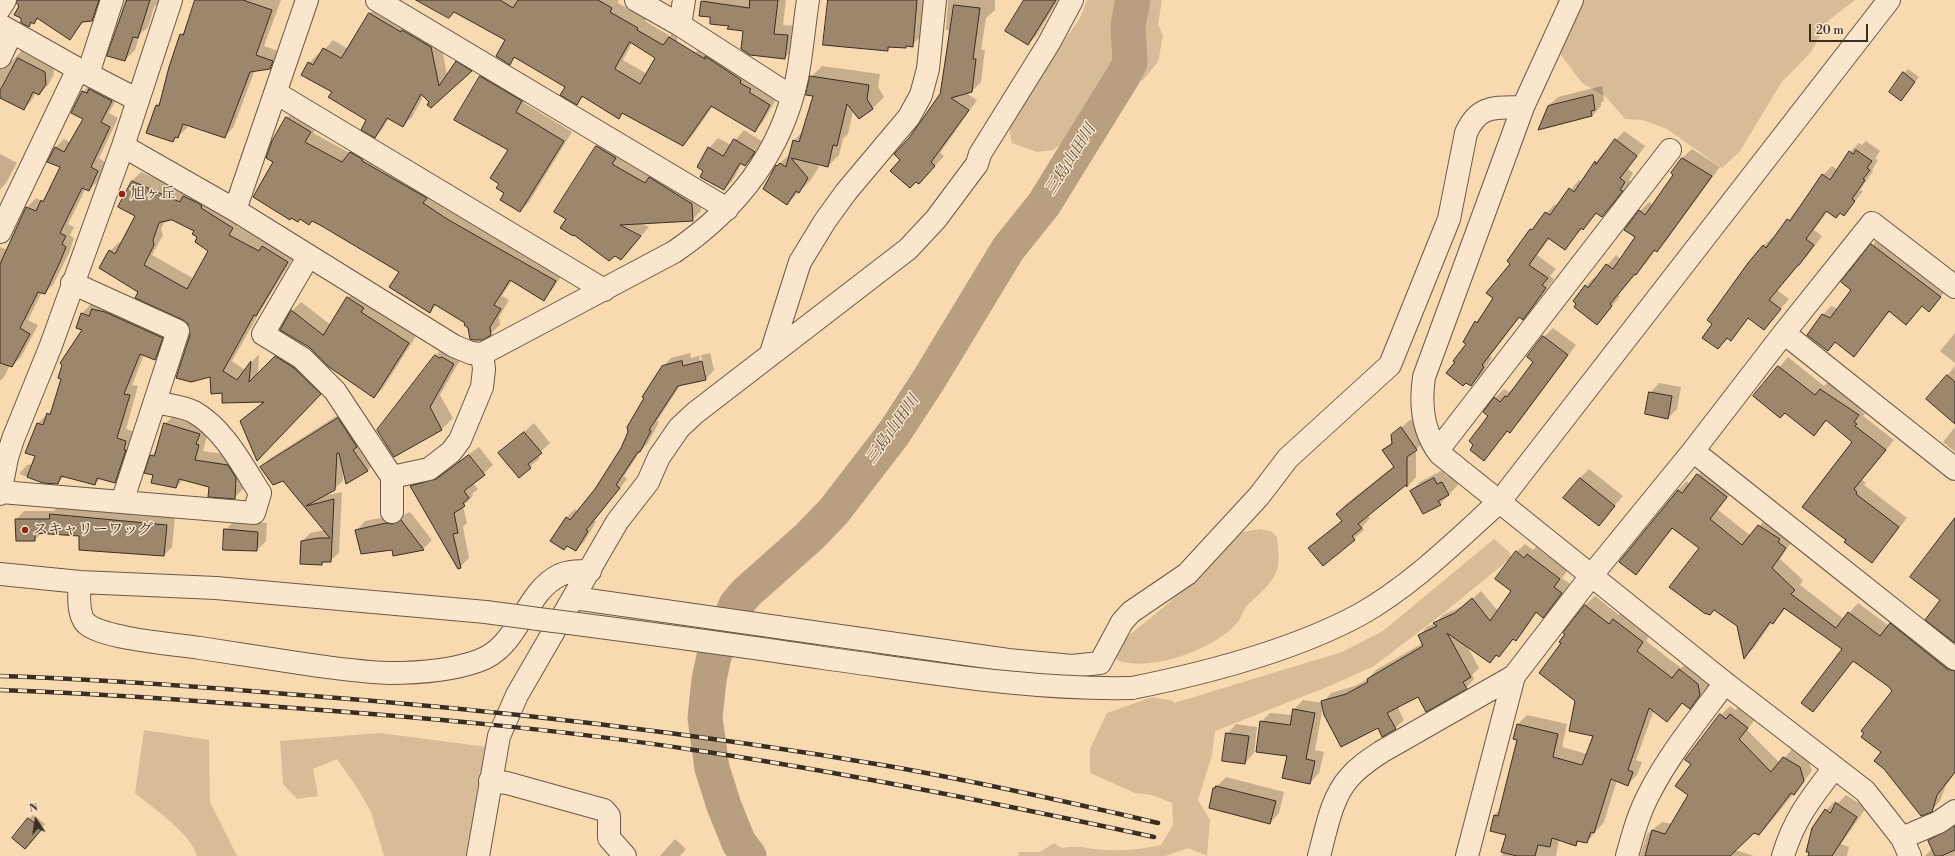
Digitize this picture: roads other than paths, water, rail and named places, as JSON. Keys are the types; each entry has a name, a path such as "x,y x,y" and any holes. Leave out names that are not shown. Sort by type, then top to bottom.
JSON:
{"street":[{"path":"0,8 5,0"},
{"path":"0,232 83,72 112,0"},
{"path":"155,402 192,411 206,420 230,446 260,493 254,513 0,493 9,452 50,348 72,283 123,146 171,0"},
{"path":"235,210 307,0"},
{"path":"377,0 726,209"},
{"path":"636,0 680,24 792,97"},
{"path":"680,24 684,0"},
{"path":"123,146 235,210 454,346 471,353 482,354 674,252 726,209 740,195 768,156 788,113 797,78 808,0"},
{"path":"771,353 800,262 825,221 846,192 909,118 921,95 928,69 935,0"},
{"path":"478,856 490,781 500,736 517,695 618,522 648,482 659,457 679,428 695,413 771,353 908,249 936,220 976,164 980,154 1049,43 1072,0"},
{"path":"1572,0 1522,106 1424,376 1422,394 1425,424 1433,444 1438,450 1591,576 1725,683 1865,791 1906,847 1955,811"},
{"path":"0,574 80,582 216,588 486,612 684,638 999,683 1085,689 1132,688 1187,677 1304,640 1359,614 1402,586 1500,501 1889,0"},
{"path":"0,57 6,28 83,72 138,100"},
{"path":"276,93 604,290"},
{"path":"574,598 1008,660 1072,666 1100,663 1122,622 1131,612 1186,574 1259,496 1288,458 1390,366 1449,219 1466,133 1471,122 1483,110 1522,106"},
{"path":"1438,450 1670,150"},
{"path":"1319,856 1335,802 1348,779 1362,765 1514,676 1591,576 1693,451 1784,333 1872,223 1955,287"},
{"path":"308,256 263,334 302,358 335,391 392,477 392,512"},
{"path":"72,283 178,331 122,502"},
{"path":"1784,333 1955,469"},
{"path":"392,477 429,469 451,452 460,440 482,387 484,369 482,354"},
{"path":"1693,451 1955,659"},
{"path":"80,582 79,607 86,624 101,632 155,642 334,668 388,672 440,670 467,666 491,657 508,640 546,585 560,575 574,571 590,571"},
{"path":"1467,856 1514,676"},
{"path":"1626,856 1634,829 1650,792 1676,748 1725,683"},
{"path":"1783,856 1790,833 1802,811 1834,768"},
{"path":"490,781 507,783 604,810 609,816 609,838 626,856"}],"waterway":[{"name":"三島山田川","path":"749,856 739,843 724,806 712,768 705,718 709,680 714,656 736,605 746,593 809,537 834,511 894,433 928,381 1008,249 1044,204 1123,76 1130,63 1128,25 1133,0"}],"railway":[{"path":"0,676 144,683 363,700 513,714 664,732 922,772 1091,807 1158,823"},
{"path":"0,690 140,697 436,719 591,736 752,759 867,779 982,801 1154,837"}],"place":[{"name":"旭ヶ丘","path":"122,194"},
{"name":"スキャリーワッグ","path":"25,530"}]}
